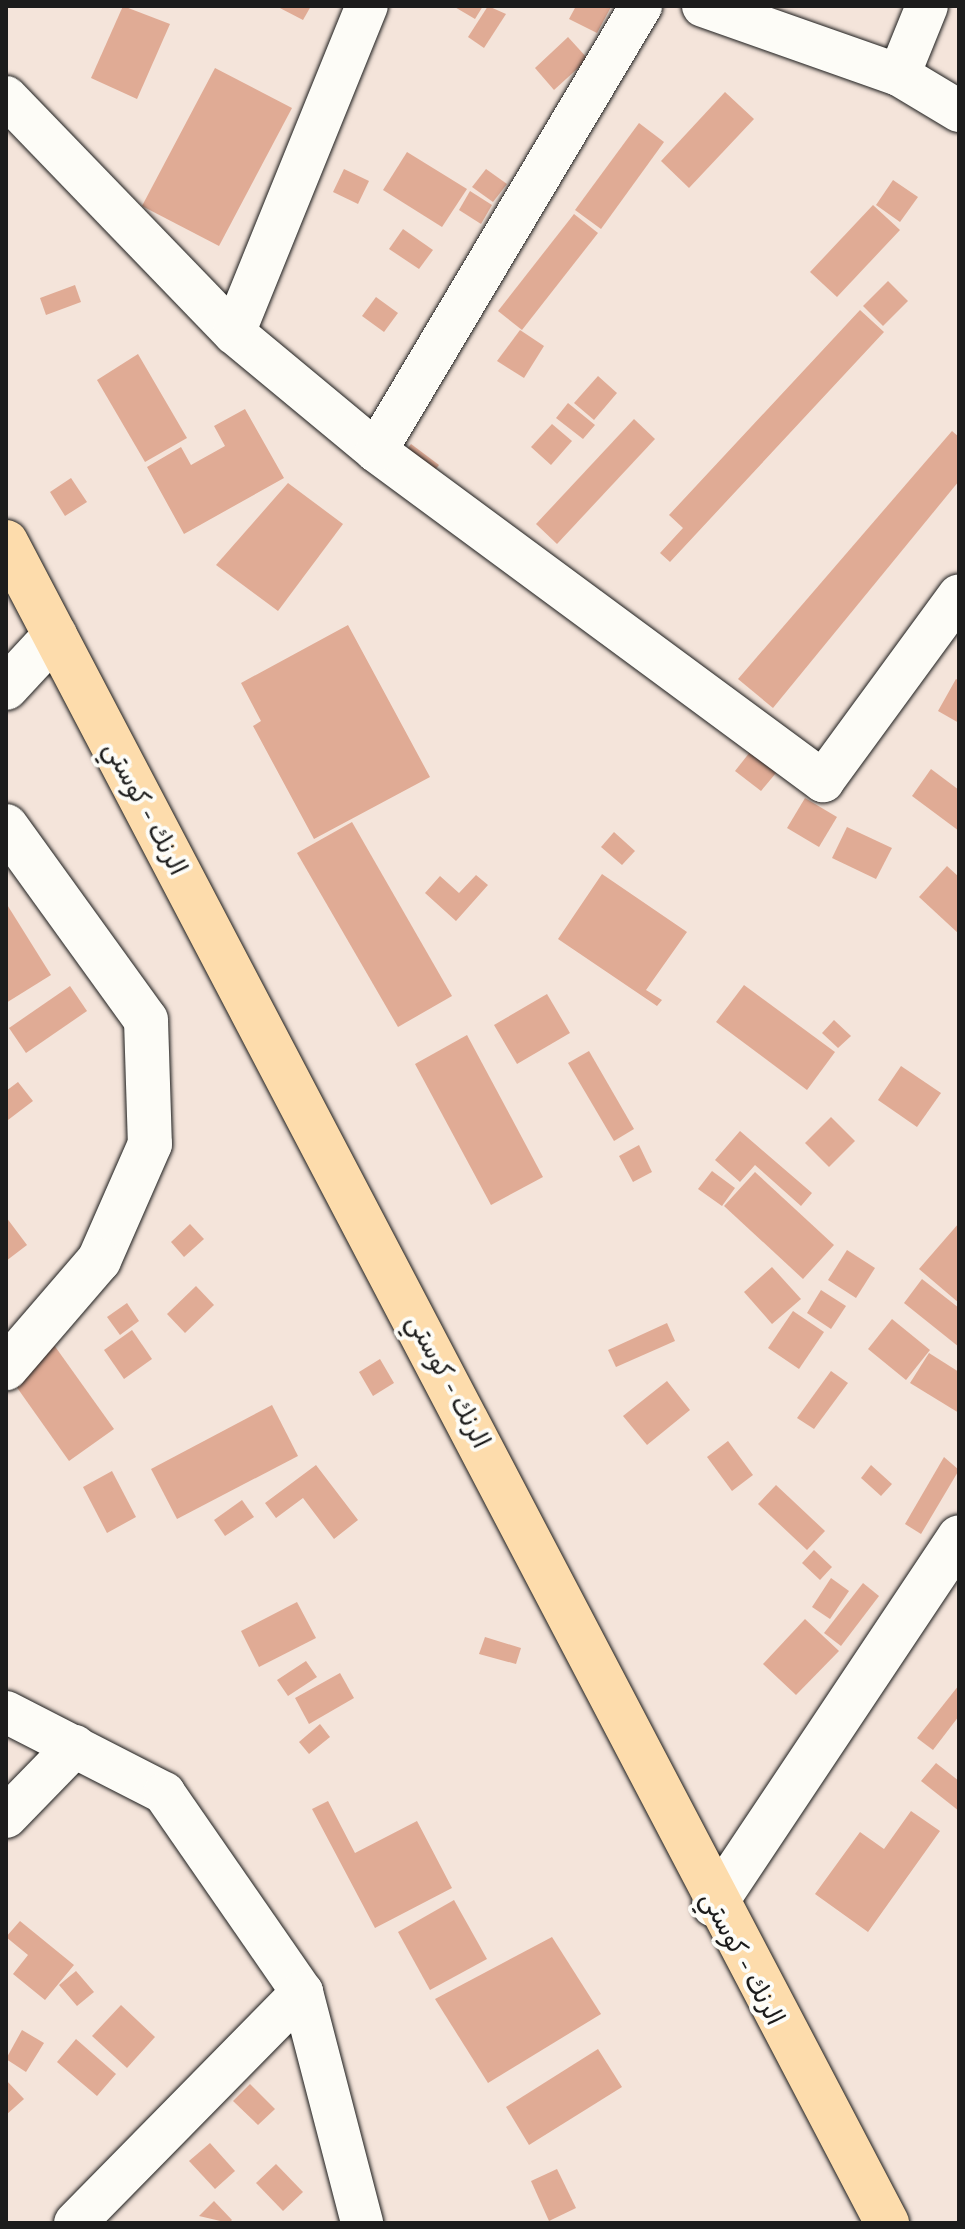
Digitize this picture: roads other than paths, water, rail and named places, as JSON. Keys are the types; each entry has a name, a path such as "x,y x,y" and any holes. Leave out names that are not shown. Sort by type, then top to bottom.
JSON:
{"main road":[{"name":"الرنك - كوستي","path":"6,542 478,1434 714,1905 887,2223"}],"street":[{"path":"234,333 367,6"},
{"path":"376,451 641,6"},
{"path":"703,6 899,75 959,111"},
{"path":"899,75 927,6"},
{"path":"6,97 234,333 376,451 823,781 959,595"},
{"path":"6,688 55,635"},
{"path":"6,826 146,1020 150,1144 99,1260 6,1368"},
{"path":"714,1905 959,1537"},
{"path":"6,1712 164,1793 302,1992 362,2223"},
{"path":"6,1817 75,1746"},
{"path":"75,2223 302,1992"}]}
